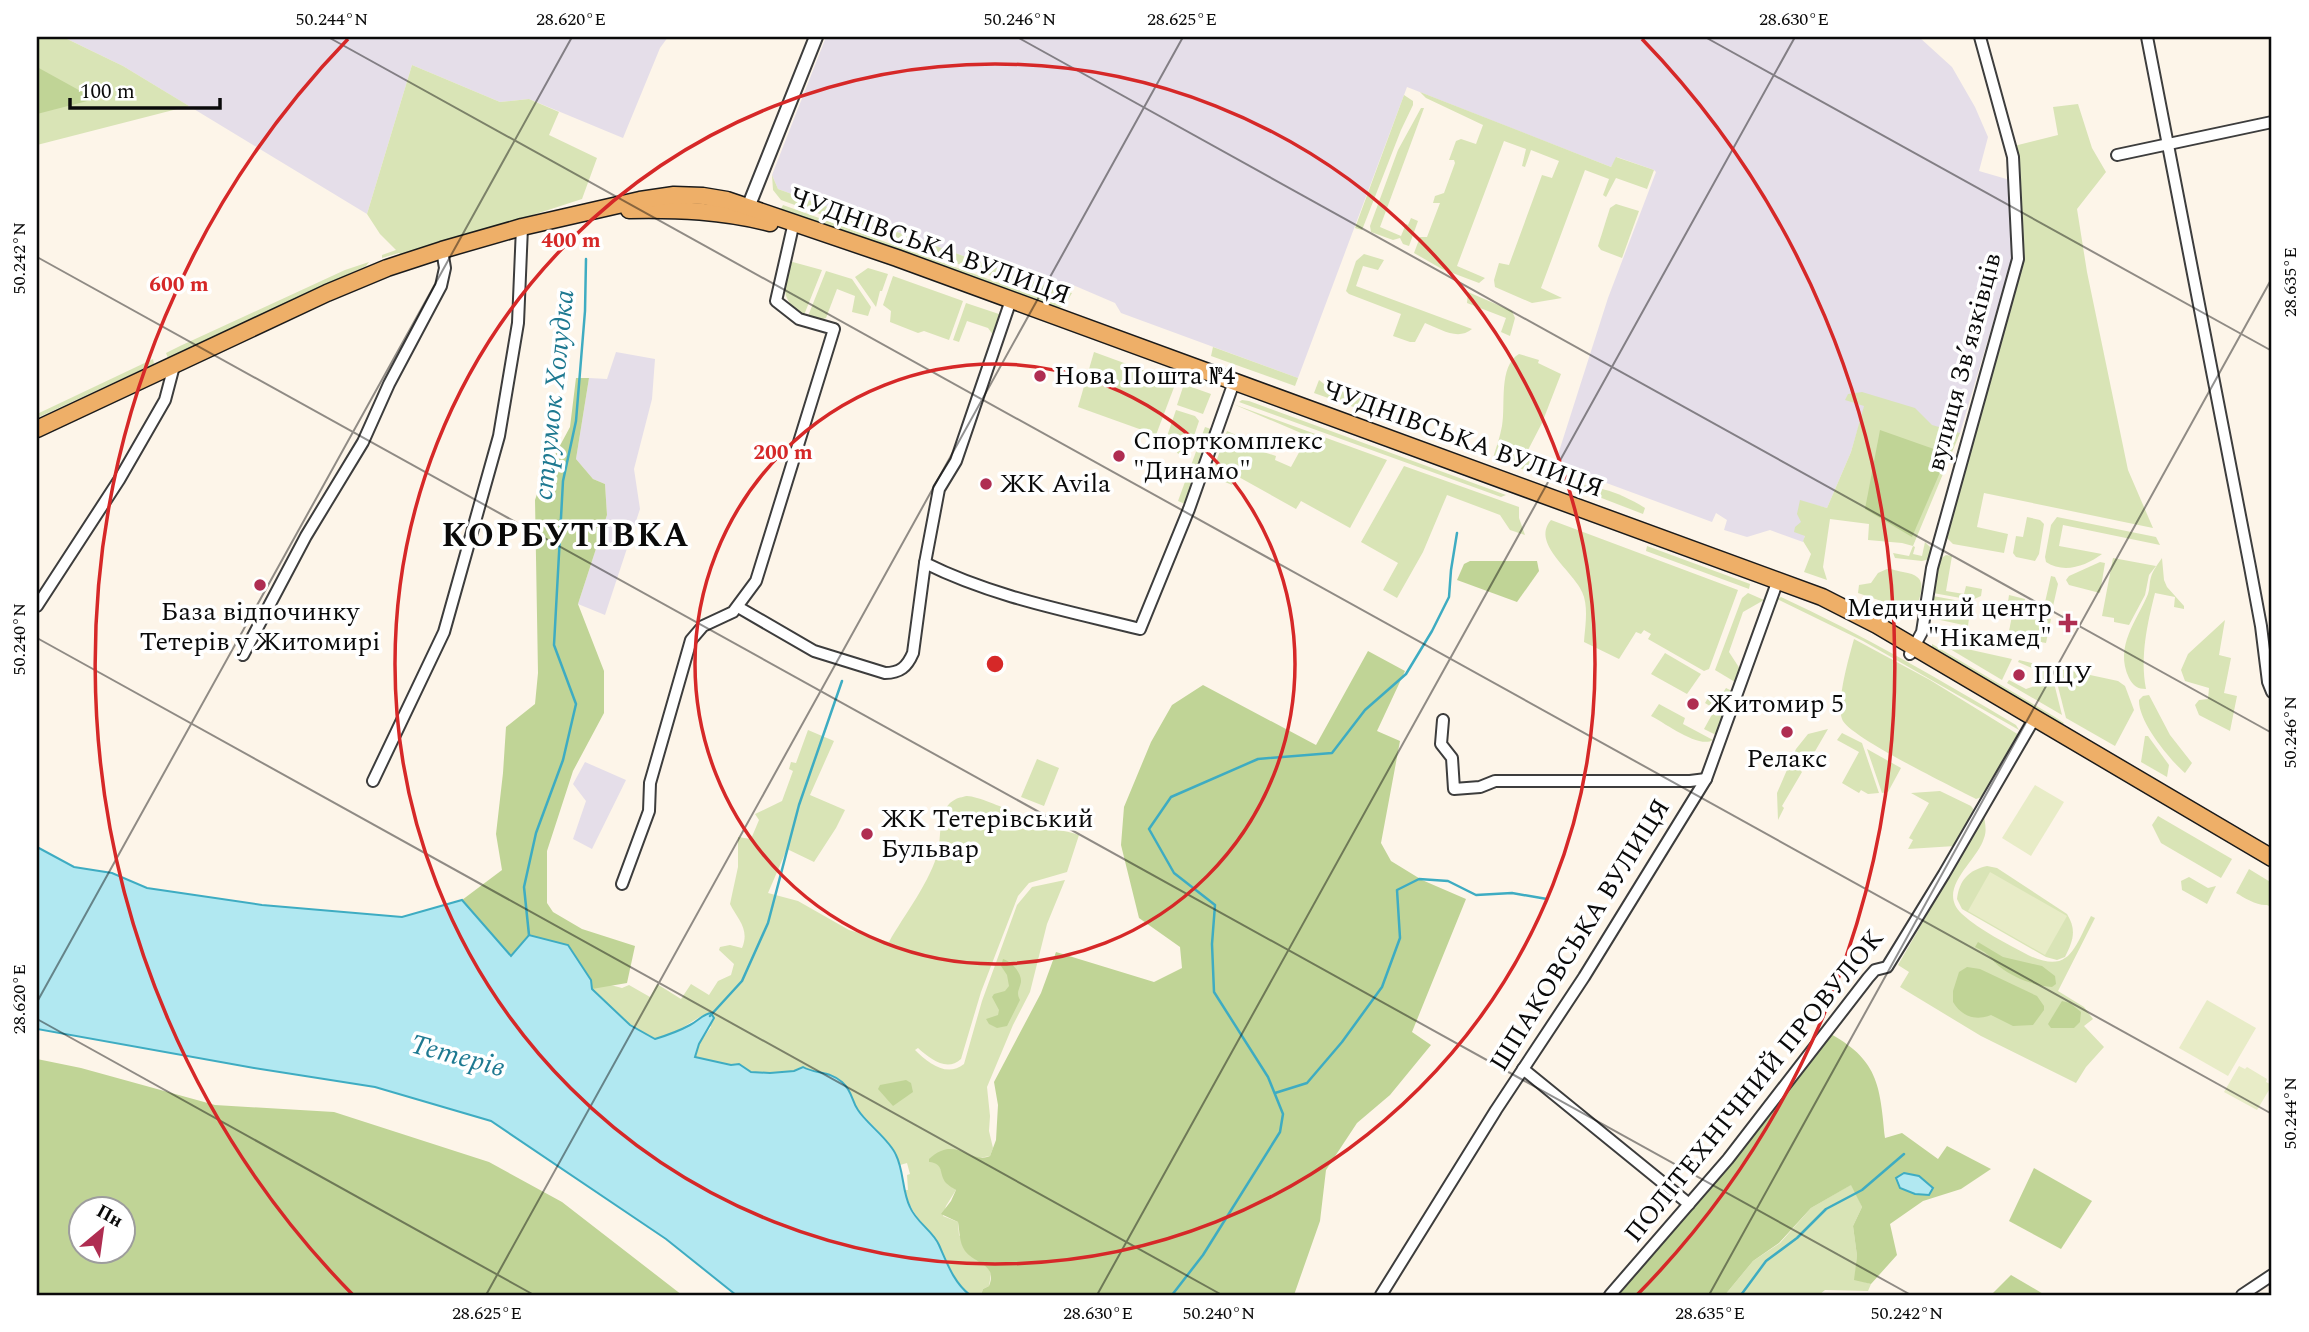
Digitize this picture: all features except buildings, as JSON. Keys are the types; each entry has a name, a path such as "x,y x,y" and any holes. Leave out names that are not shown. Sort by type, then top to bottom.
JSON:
{"main road":[{"name":"ЧУДНІВСЬКА ВУЛИЦЯ","path":"37,429 327,293 387,268 522,227 591,211 674,195 717,198 746,211 1010,303 1830,601 2272,866"},
{"name":"ЧУДНІВСЬКА ВУЛИЦЯ","path":"2032,722 2272,858"}],"street":[{"path":"746,211 816,37"},
{"name":"вулиця Звʼязківців","path":"1912,651 1922,632 1932,568 2018,260 2012,156 1980,37"},
{"path":"2147,37 2248,553 2268,682 2272,692"},
{"path":"2117,155 2272,122"},
{"path":"622,884 649,811 650,783 691,640 703,626 724,618 738,607 756,581 834,329 799,319 776,301 792,226"},
{"path":"373,781 444,632 493,460 518,323 522,227"},
{"path":"243,655 306,536 363,442 389,384 441,286 445,268 442,250"},
{"path":"738,607 814,652 885,673 901,670 910,661 939,489 956,461 1010,303"},
{"path":"37,606 119,480 165,400 174,366"},
{"path":"925,564 957,579 1023,600 1140,629 1189,509 1233,385"},
{"name":"ШПАКОВСЬКА ВУЛИЦЯ","path":"1381,1295 1584,977 1706,779 1777,583"},
{"path":"1443,720 1441,744 1452,758 1454,789 1480,787 1494,781 1690,782 1706,779"},
{"name":"ПОЛІТЕХНІЧНИЙ ПРОВУЛОК","path":"1610,1295 1728,1159 1868,978 1875,970 1886,967 1944,874 2032,722"},
{"path":"1523,1069 1689,1204"},
{"path":"2242,1295 2272,1275"}],"shaded area":[{"path":"63,37 668,37 660,48 623,138 529,99 500,102 412,65 367,214 123,66"},
{"path":"826,37 1919,37 1952,67 1975,107 1988,137 1979,171 2010,180 2013,256 1960,433 1864,408 1851,452 1827,508 1815,505 1803,542 1770,530 1747,537 1724,530 1727,520 1716,513 1712,522 1555,464 1608,298 1656,172 1654,170 1617,157 1611,167 1407,87 1298,378 1121,313 1115,303 1066,282 1052,288 778,189 772,175"},
{"path":"616,352 655,359 652,399 634,469 640,509 605,615 578,604 607,515 605,484 593,479 576,459 589,378 607,379"},
{"path":"585,762 626,780 592,849 573,839 586,801 573,784"}],"green space":[{"path":"37,37 63,37 123,66 189,106 37,145"},
{"path":"412,65 500,102 529,99 559,112 549,135 597,158 582,199 403,257 399,253 382,258 382,255 396,250 380,234 367,214"},
{"path":"37,67 95,99 37,114"},
{"path":"1420,92 1611,167 1616,157 1654,170 1647,189 1616,178 1606,197 1603,195 1609,179 1585,170 1541,288 1562,298 1532,303 1495,287 1494,280 1499,263 1509,265 1542,175 1552,178 1559,161 1531,150 1525,167 1522,166 1526,149 1504,141 1457,266 1485,278 1479,283 1442,269 1414,253 1420,237 1427,237 1440,203 1433,203 1435,196 1444,193 1455,163 1454,160 1449,160 1456,141 1461,139 1476,144 1483,125 1426,98"},
{"path":"1404,95 1413,101 1413,105 1362,230 1355,228"},
{"path":"2078,104 2092,148 2106,172 2077,209 2087,272 2128,470 2153,528 1984,493 1977,527 2008,534 2004,553 1953,544 1947,538 2018,259 2010,147 2058,135 2053,107"},
{"path":"1421,108 1424,108 1380,227 1401,236 1411,218 1418,221 1409,246 1403,244 1400,238 1393,240 1371,232 1370,226 1398,150"},
{"path":"772,175 778,189 1052,288 1065,282 1062,290 1072,293 1066,303 781,200 773,190"},
{"path":"1616,204 1639,211 1622,258 1601,250 1598,246 1610,208"},
{"path":"783,205 1063,306 1056,309 781,209"},
{"path":"1364,254 1384,260 1378,270 1363,266 1356,286 1472,329 1455,334 1425,323 1415,342 1393,336 1401,314 1346,291 1356,261"},
{"path":"789,261 822,270 804,315 790,304 785,292"},
{"path":"369,262 366,266 168,358 166,353 180,346 345,270"},
{"path":"868,268 888,274 876,307 855,277"},
{"path":"826,271 852,279 871,307 868,316 852,312 855,296 837,289 826,318 821,320 808,316"},
{"path":"893,276 963,301 949,340 924,331 918,333 890,322 891,311 883,305"},
{"path":"1468,292 1512,311 1515,318 1510,336 1501,332 1506,318 1467,303"},
{"path":"966,303 1002,315 994,336 988,328 967,321 959,342 953,340"},
{"path":"1213,347 1298,378 1295,386 1211,356"},
{"path":"1094,352 1176,382 1156,435 1078,407"},
{"path":"1519,354 1539,360 1538,363 1561,374 1542,423 1527,452 1527,458 1538,475 1493,458 1502,426 1505,377 1512,360"},
{"path":"153,359 154,364 37,418 37,414"},
{"path":"576,378 589,378 576,459 593,479 605,484 607,515 578,604 604,671 604,713 573,771 547,851 547,903 553,912 582,929 635,946 627,983 592,989 511,957 462,900 502,870 496,834 506,727 535,704 538,673 535,500 542,479 570,427"},
{"path":"1319,380 1385,408 1376,415 1314,393"},
{"path":"1186,385 1211,394 1203,414 1177,405"},
{"path":"1862,392 1915,408 1932,425 1960,433 1913,546 1868,540 1869,524 1830,519 1823,567 1827,580 1804,572 1811,554 1803,541 1805,536 1794,532 1801,522 1797,514 1800,500 1827,508 1851,452 1864,406 1845,400 1848,394"},
{"path":"1242,400 1506,495 1501,497 1239,402"},
{"path":"1233,404 1387,460 1350,528 1301,501 1296,509 1237,476 1232,485 1211,476 1227,431 1252,442 1257,450 1276,456 1275,460 1291,467 1308,436"},
{"path":"1176,410 1195,416 1199,421 1187,457 1164,445"},
{"path":"1205,427 1211,429 1185,504 1178,501"},
{"path":"1880,430 1948,454 1912,537 1865,509"},
{"path":"1404,466 1519,507 1519,518 1525,535 1510,530 1500,515 1447,495 1423,552 1397,598 1383,590 1398,563 1361,542"},
{"path":"1560,482 1614,492 1645,508 1643,514"},
{"path":"2027,517 2040,520 2044,524 2039,554 2035,561 2016,557 2013,553 2016,536 2023,537"},
{"path":"2057,517 2156,537 2160,545 2063,525 2059,546 2102,554 2075,567 2060,568 2046,562 2045,557 2051,525"},
{"path":"1551,520 1738,590 1709,669 1704,671 1648,639 1651,634 1644,630 1641,634 1636,632 1619,659 1584,642 1584,597 1574,579 1550,549 1546,530"},
{"path":"1925,542 1933,550 1930,559 1922,561 1895,558 1893,553 1909,556 1913,546 1913,554 1922,556"},
{"path":"1647,546 1750,584 1749,589 1646,551"},
{"path":"1946,555 1952,556 1946,591 1964,594 1966,586 1982,589 1981,596 1972,600 1933,593 1940,559"},
{"path":"2113,558 2156,566 2149,575 2145,595 2129,625 2102,616"},
{"path":"2162,558 2167,587 2184,606 2184,609 2174,607 2175,597 2155,593 2145,641 2146,689 2143,689 2134,685 2129,678 2124,655 2129,634 2148,594 2150,579"},
{"path":"1470,561 1537,561 1539,571 1517,602 1457,580 1464,564"},
{"path":"2100,562 2105,563 2100,593 2069,585 2066,580 2069,576"},
{"path":"1887,569 1912,574 1920,581 1922,586 1916,613 1858,593 1859,585 1871,583 1878,573"},
{"path":"2051,576 2055,577 2058,584 2051,615 2014,608 2008,602 2009,595 2025,599 2024,607 2043,611"},
{"path":"1748,593 1764,600 1743,612 1729,652 1740,669 1735,682 1715,670 1742,598"},
{"path":"1933,596 1971,603 1968,626 1931,618"},
{"path":"1781,597 1900,658 2016,725 2019,730 1863,641 1777,599"},
{"path":"2013,611 2051,619 2046,643 2008,636"},
{"path":"2225,620 2219,655 2231,658 2224,693 2237,696 2230,731 2199,715 2195,705 2199,700 2208,699 2209,688 2185,681 2181,670 2188,654"},
{"path":"1854,639 1930,680 2019,735 1982,797 1976,799 1926,773 1881,749 1848,727 1842,719 1841,702"},
{"path":"1940,643 2012,659 2002,680"},
{"path":"1932,644 2064,723 2060,727 1932,650"},
{"path":"1368,651 1405,671 1377,731 1400,741 1381,843 1391,861 1422,880 1466,899 1412,1032 1431,1045 1390,1095 1357,1123 1326,1170 1320,1221 1294,1295 981,1295 983,1289 989,1286 990,1273 965,1251 958,1222 941,1214 956,1190 946,1183 939,1167 929,1162 929,1159 947,1149 955,1149 976,1157 990,1156 996,1140 998,1105 994,1082 1041,993 1056,952 1154,982 1182,968 1180,947 1139,918 1121,845 1124,807 1151,742 1172,705 1203,685 1316,745"},
{"path":"1665,653 1701,674 1687,694 1651,674"},
{"path":"2019,660 2050,667 2062,715 2007,683 2009,680 2026,689 2035,686 2036,670 2018,662"},
{"path":"2053,667 2118,681 2125,686 2134,710 2115,746 2066,718"},
{"path":"1726,688 1732,691 1716,735 1704,729 1715,709 1705,703 1711,693 1721,696"},
{"path":"2149,695 2170,735 2192,763 2185,773 2149,729 2139,700"},
{"path":"1659,704 1685,718 1683,724 1713,740 1707,742 1691,738 1651,716"},
{"path":"1828,729 1807,765 1804,763 1800,770 1802,772 1782,806 1784,808 1778,820 1777,793 1796,749 1808,734"},
{"path":"808,730 834,741 810,795 845,810 814,862 787,849 768,893 798,901 849,930 889,942 930,874 938,851 943,815 950,803 957,799 975,797 1048,827 1079,835 1067,872 1029,883 1018,896 981,992 961,1059 956,1063 944,1064 933,1060 918,1048 915,1050 932,1064 944,1069 951,1070 964,1064 982,1001 1017,905 1032,887 1065,880 1047,924 1030,992 987,1087 989,1131 993,1148 990,1156 979,1158 960,1152 929,1162 938,1163 946,1182 956,1190 943,1216 958,1222 959,1235 976,1260 988,1265 991,1274 989,1286 983,1289 981,1295 970,1295 959,1286 940,1246 910,1206 905,1190 908,1190 907,1175 910,1174 907,1163 900,1165 889,1144 858,1109 842,1082 821,1071 764,1074 739,1064 731,1065 695,1057 699,1044 711,1027 703,1015 672,1034 656,1039 630,1025 592,989 599,982 622,988 629,985 650,997 657,984 681,999 691,984 709,995 718,981 731,975 734,964 719,950 720,947 730,945 742,948 744,941 744,930 730,904 738,867 738,837 751,839 759,820 755,814 782,801 793,771 789,769 791,762 796,763"},
{"path":"1842,733 1862,743 1879,793 1868,794 1861,790 1859,793 1842,783 1859,752 1837,740"},
{"path":"2145,736 2148,736 2169,765 2167,777 2141,762"},
{"path":"1867,749 1901,768 1888,792 1882,793"},
{"path":"1037,759 1059,768 1044,806 1021,797"},
{"path":"2035,785 2064,802 2031,856 2002,838"},
{"path":"1940,791 1971,806 1974,813 1955,846 1908,849 1913,840 1909,838 1929,803 1911,793"},
{"path":"1984,816 1984,838 1955,885 1955,905 1962,914 1985,931 2028,955 2053,962 2069,955 2091,916 2095,918 2058,991 2084,1007 2093,1019 2084,1026 2104,1047 2076,1083 1981,1036 1900,987 1909,972 1898,965"},
{"path":"2158,816 2232,859 2221,878 2161,843 2152,825"},
{"path":"1987,866 1997,868 2067,914 2073,936 2065,957 2057,960 2046,957 1962,909 1957,899 1963,881 1970,873"},
{"path":"2249,869 2272,883 2272,912 2271,907 2255,903 2236,893"},
{"path":"1990,872 2067,916 2045,955 1968,911"},
{"path":"2189,877 2208,888 2216,886 2207,904 2182,890 2181,881"},
{"path":"1978,942 2003,957 2042,966 2055,976 2056,984 2052,987 2039,985 2012,975 1975,947"},
{"path":"1003,959 1020,975 1020,1000 1007,1026 997,1028 986,1019 998,1015 999,1010 992,997 994,994 1005,991 1009,986 1007,975 1001,966"},
{"path":"1967,967 1980,969 2037,996 2044,1010 2033,1025 2013,1026 1991,1015 1980,1018 1965,1014 1953,1002 1953,991 1959,972"},
{"path":"2207,1000 2256,1028 2228,1076 2179,1048"},
{"path":"2062,1001 2070,1003 2081,1012 2080,1022 2074,1028 2051,1028 2048,1024"},
{"path":"1827,1032 1857,1052 1873,1075 1881,1102 1885,1138 1902,1133 1938,1159 1947,1146 1991,1169 1961,1189 1923,1201 1890,1224 1897,1255 1871,1284 1854,1280 1857,1256 1853,1226 1862,1207 1851,1185 1811,1208 1779,1243 1753,1261 1725,1295 1610,1295"},
{"path":"37,1059 81,1068 215,1105 334,1112 489,1162 562,1202 682,1295 37,1295"},
{"path":"2239,1066 2245,1069 2247,1067 2272,1085 2257,1110 2224,1092"},
{"path":"906,1080 911,1083 913,1092 893,1106 878,1089 880,1085"},
{"path":"2034,1168 2092,1201 2061,1249 2009,1221"},
{"path":"1852,1184 1862,1207 1853,1226 1857,1256 1855,1279 1871,1284 1868,1291 1825,1290 1819,1295 1725,1295 1753,1261 1780,1243 1811,1208"},
{"path":"2011,1275 2045,1295 1991,1295"}],"water":[{"name":"Тетерів","path":"37,847 74,867 112,873 147,888 262,905 402,917 462,900 511,956 529,935 568,945 591,980 592,989 630,1025 655,1039 682,1029 711,1013 714,1018 695,1057 731,1065 739,1064 751,1072 794,1071 803,1067 833,1076 846,1086 862,1115 893,1149 899,1161 907,1201 916,1217 936,1240 955,1279 970,1295 736,1295 666,1239 491,1121 375,1087 37,1029"},
{"path":"1904,1173 1919,1176 1933,1188 1929,1195 1915,1194 1900,1188 1896,1178"}],"waterway":[{"name":"струмок Холудка","path":"529,935 524,887 536,833 563,760 576,704 554,645 563,481 576,421 585,311 586,259"},
{"path":"1172,1295 1203,1255 1280,1132 1283,1114 1268,1077 1214,992 1212,944 1215,905 1174,873 1149,829 1171,797 1258,759 1332,753 1365,710 1406,674 1432,631 1449,597 1457,533"},
{"path":"710,1016 742,981 768,923 799,805 842,681"},
{"path":"1275,1093 1307,1083 1342,1042 1382,987 1400,938 1397,890 1419,879 1448,881 1476,895 1512,893 1547,899"},
{"path":"1741,1295 1766,1261 1797,1238 1826,1209 1862,1190 1904,1154"}],"place":[{"name":"Нова Пошта №4","path":"1040,376"},
{"name":"Спорткомплекс \"Динамо\"","path":"1119,456"},
{"name":"ЖК Avila","path":"986,484"},
{"name":"База відпочинку Тетерів у Житомирі","path":"260,585"},
{"name":"Медичний центр \"Нікамед\"","path":"2068,623"},
{"name":"ПЦУ","path":"2019,675"},
{"name":"Житомир 5","path":"1693,704"},
{"name":"Релакс","path":"1787,732"},
{"name":"ЖК Тетерівський Бульвар","path":"867,834"}],"district":[{"name":"КОРБУТІВКА","path":"566,536"}]}
